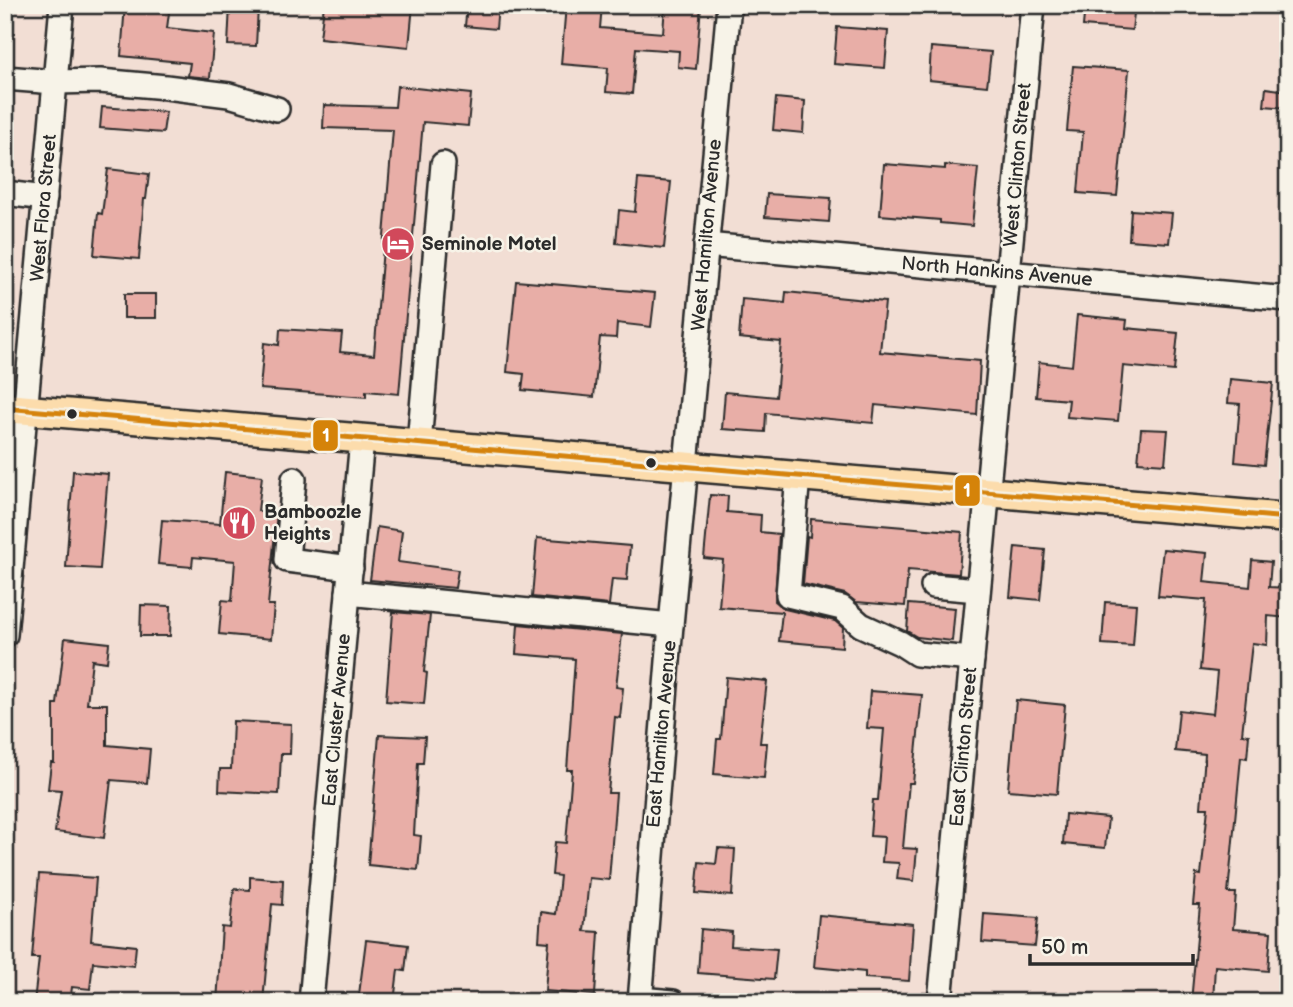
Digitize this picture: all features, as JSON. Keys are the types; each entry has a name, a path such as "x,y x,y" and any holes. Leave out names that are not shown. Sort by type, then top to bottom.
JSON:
{"main road":[{"path":"16,409 1288,518"}],"street":[{"name":"West Flora Street","path":"5,635 16,409 45,198 62,5"},
{"name":"West Hamilton Avenue","path":"686,466 729,5"},
{"name":"West Clinton Street","path":"987,492 1033,5"},
{"path":"5,78 166,86 229,95 277,109"},
{"path":"419,444 443,163"},
{"path":"5,193 45,198"},
{"name":"North Hankins Avenue","path":"706,245 1288,299"},
{"name":"East Cluster Avenue","path":"311,1002 362,439"},
{"name":"East Hamilton Avenue","path":"640,1000 686,466"},
{"path":"798,475 788,594 842,608 861,625 917,654 972,659"},
{"path":"294,479 287,560 351,568"},
{"name":"East Clinton Street","path":"940,1002 987,492"},
{"path":"933,586 978,590"},
{"path":"348,593 671,625"},
{"path":"640,1000 673,1002"}],"building":[{"path":"125,5 170,5 167,28 214,33 210,78 188,76 190,63 121,56"},
{"path":"230,5 258,7 256,46 228,45"},
{"path":"324,5 413,5 409,47 320,38"},
{"path":"467,5 498,5 496,29 465,26"},
{"path":"566,5 602,5 600,28 663,33 665,5 701,5 696,69 678,67 679,51 636,48 632,94 606,92 608,68 561,64"},
{"path":"1085,5 1135,5 1132,30 1083,26"},
{"path":"837,27 888,31 885,68 834,64"},
{"path":"931,47 991,52 987,86 929,80"},
{"path":"1073,66 1129,70 1117,196 1078,193 1083,132 1067,131"},
{"path":"397,86 471,94 468,126 423,122 399,394 366,391 366,397 260,389 264,343 279,345 280,329 342,333 340,352 374,355 393,130 323,128 324,105 395,107"},
{"path":"1266,88 1288,91 1288,108 1264,106"},
{"path":"776,98 805,101 803,133 773,130"},
{"path":"102,107 166,112 163,133 100,128"},
{"path":"884,164 945,169 945,165 978,168 972,226 940,223 940,220 880,215"},
{"path":"108,169 149,174 139,259 94,255 98,213 102,214"},
{"path":"638,179 671,182 664,248 616,243 619,210 635,212"},
{"path":"767,194 831,198 829,222 765,217"},
{"path":"1131,210 1172,213 1169,243 1129,240"},
{"path":"516,281 655,293 651,327 617,323 616,338 600,337 594,397 522,390 524,374 507,372"},
{"path":"786,292 885,302 880,352 980,361 977,415 875,405 873,423 766,413 765,432 722,429 725,392 776,397 781,342 739,338 742,299 785,303"},
{"path":"124,294 156,294 156,318 124,318"},
{"path":"1077,315 1127,320 1126,328 1178,333 1174,371 1123,366 1118,421 1067,417 1069,400 1036,397 1039,362 1072,366"},
{"path":"1230,379 1273,383 1264,465 1235,462 1240,404 1228,403"},
{"path":"1141,429 1168,430 1165,464 1138,462"},
{"path":"73,471 108,474 100,569 66,567"},
{"path":"225,472 262,476 258,511 277,512 268,605 274,605 271,639 219,634 222,600 232,601 235,561 193,557 192,567 158,564 162,520 220,524"},
{"path":"710,495 728,496 727,512 761,515 760,532 779,534 775,601 785,609 835,621 843,628 842,647 779,641 782,612 719,607 723,560 704,558"},
{"path":"811,519 962,532 959,574 908,570 905,606 856,602 845,594 803,584"},
{"path":"377,527 402,531 398,562 458,570 455,588 370,580"},
{"path":"537,538 630,546 627,580 612,579 609,605 532,597"},
{"path":"1015,547 1045,550 1040,600 1010,597"},
{"path":"1163,549 1207,553 1204,582 1250,587 1252,560 1271,562 1269,587 1288,588 1288,618 1268,616 1267,645 1252,643 1242,734 1249,735 1247,758 1241,757 1228,893 1236,893 1233,929 1271,932 1268,971 1215,966 1213,1002 1191,1002 1200,905 1193,905 1196,874 1201,875 1208,808 1201,808 1205,754 1175,751 1179,710 1213,714 1217,672 1200,670 1206,600 1158,596"},
{"path":"1105,602 1136,604 1133,646 1102,644"},
{"path":"909,604 955,608 952,641 917,637 907,631"},
{"path":"141,605 171,606 170,636 140,636"},
{"path":"393,612 430,615 424,672 427,673 424,704 386,701"},
{"path":"518,624 622,634 616,687 623,688 620,718 615,717 608,793 616,793 609,880 589,878 584,931 599,932 595,995 545,991 549,942 539,941 541,912 556,914 560,876 552,875 555,842 566,843 572,770 567,770 575,659 516,654"},
{"path":"65,638 109,643 107,662 92,660 87,704 107,704 107,745 150,749 147,783 111,780 104,838 55,832 61,790 48,789 51,763 54,763 54,704 57,704"},
{"path":"726,677 767,681 760,743 767,743 764,778 714,774 717,739 721,739"},
{"path":"870,691 922,695 903,848 917,849 914,881 897,879 899,863 882,862 884,837 870,836 873,800 878,800 884,729 867,728"},
{"path":"1016,700 1065,705 1057,794 1008,790"},
{"path":"233,721 291,724 290,754 281,754 279,794 219,791 220,769 231,769"},
{"path":"379,735 425,737 423,763 418,763 414,835 421,836 418,870 368,865"},
{"path":"1065,814 1108,818 1105,848 1063,844"},
{"path":"718,848 735,849 732,896 696,893 699,862 716,864"},
{"path":"39,874 96,878 91,941 136,946 134,966 93,962 90,989 72,987 70,1002 34,1002 39,958 32,958"},
{"path":"250,877 283,880 282,905 272,904 263,1002 217,1002 222,927 230,928 234,889 250,890"},
{"path":"984,914 1038,918 1035,946 982,942"},
{"path":"819,915 913,924 909,981 865,978 865,972 814,967"},
{"path":"701,929 732,932 731,946 777,949 774,979 698,973"},
{"path":"366,940 408,945 405,971 398,970 394,1002 358,1002"}],"transit line":[{"name":"1","path":"5,408 1288,518"}],"place":[{"name":"Seminole Motel","path":"398,244"},
{"name":"Bamboozle Heights","path":"239,523"}]}
